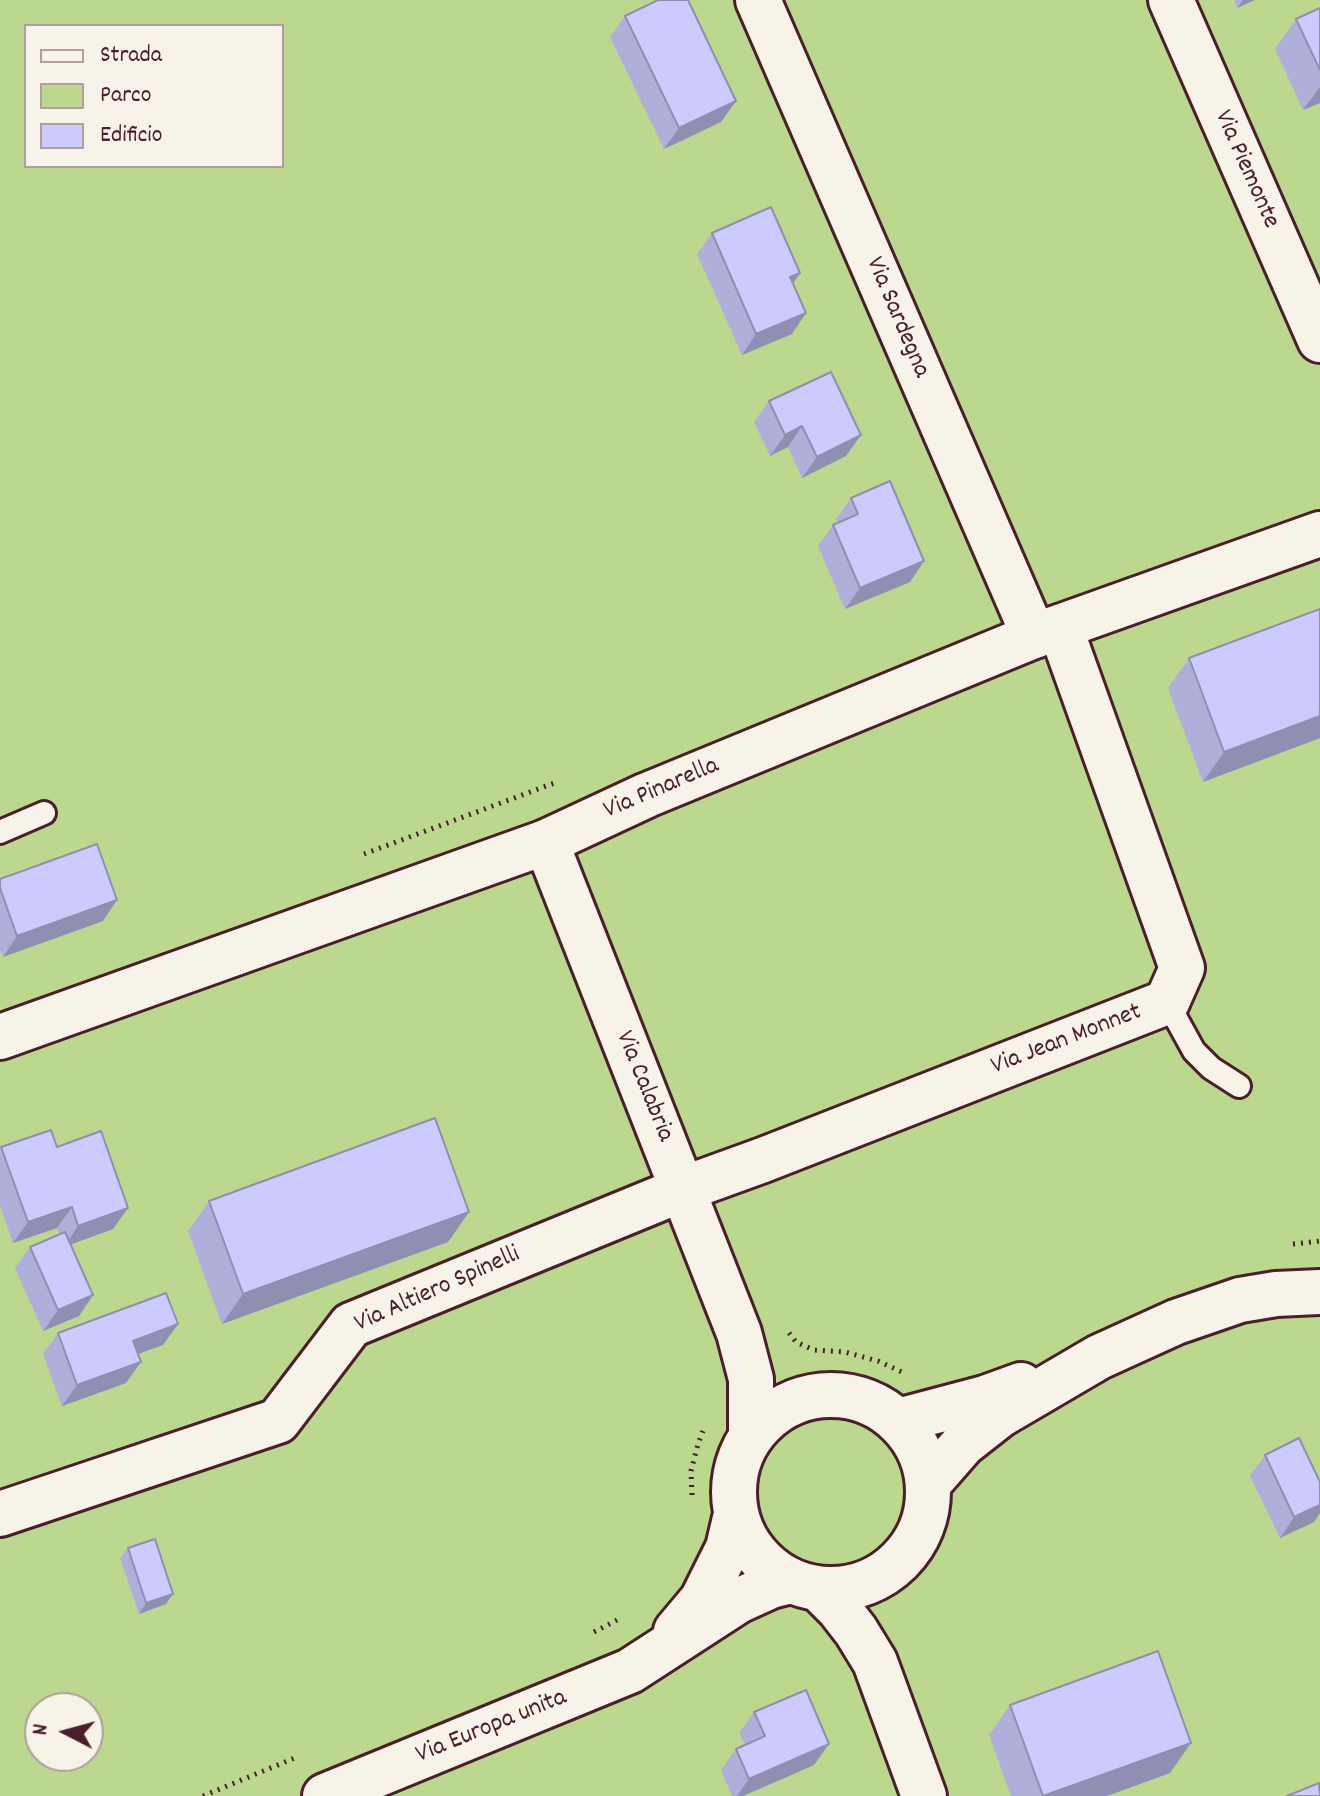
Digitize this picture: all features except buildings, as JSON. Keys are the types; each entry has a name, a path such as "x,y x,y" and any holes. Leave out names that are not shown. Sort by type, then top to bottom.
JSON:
{"street":[{"name":"Via Sardegna","path":"758,0 1047,632"},
{"name":"Via Piemonte","path":"1171,0 1320,340"},
{"name":"Via Pinarella","path":"0,1037 546,842 647,795 1047,632 1320,534"},
{"name":"Via Jean Monnet","path":"683,1189 1167,1002 1182,968 1047,632"},
{"name":"Via Calabria","path":"546,842 739,1333 751,1379 751,1435"},
{"name":"Via Altiero Spinelli","path":"0,1514 278,1421 351,1325 683,1189"},
{"path":"898,1421 985,1398 1099,1357 1176,1322 1240,1300 1320,1292"},
{"name":"Via Calabria","path":"739,1333 795,1386 818,1395"},
{"path":"928,1484 963,1444 1000,1415 1099,1357"},
{"path":"805,1585 842,1589 865,1583 886,1572 905,1555 919,1534 927,1510 928,1484 923,1461 913,1439 898,1421 874,1404 847,1395 818,1395 792,1402 770,1416 751,1435 738,1460 733,1487 736,1514 747,1542 766,1565 805,1585 839,1609 875,1662 924,1796"},
{"name":"Via Europa unita","path":"657,1654 702,1600 728,1548 736,1514"},
{"path":"875,1662 872,1626 886,1572"},
{"name":"Via Europa unita","path":"325,1796 630,1671 696,1626 771,1586 805,1585"}],"lane":[{"path":"0,832 44,813"},
{"path":"1167,1002 1194,1051 1211,1068 1239,1086"}],"path":[{"path":"693,1505 691,1471 703,1430"},
{"path":"586,1637 628,1614"},
{"path":"203,1796 306,1753"}],"green space":[{"path":"0,0 1320,0 1320,1796 0,1796"}]}
